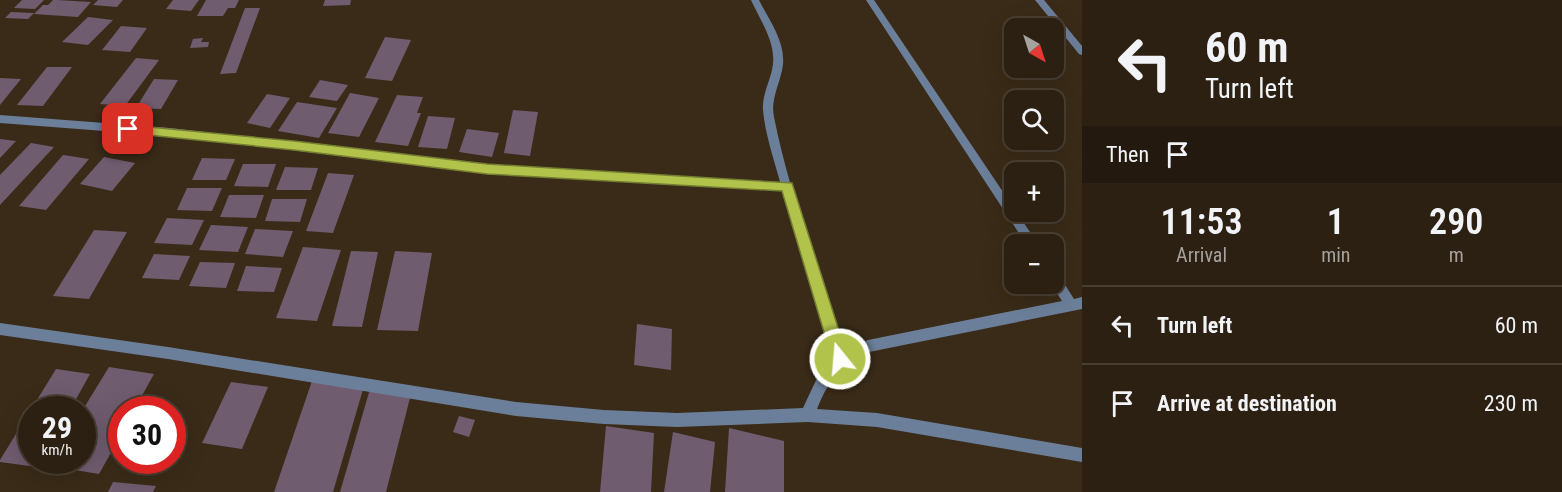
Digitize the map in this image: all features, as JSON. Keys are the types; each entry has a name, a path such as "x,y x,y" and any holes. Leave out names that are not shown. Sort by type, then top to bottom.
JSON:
{"street":[{"path":"755,0 778,55 767,103 787,187 840,359"},
{"path":"870,0 1025,234"},
{"path":"1039,0 1082,52"},
{"path":"0,119 170,132 487,169 787,187"},
{"path":"808,415 822,379 840,359 868,346 1077,304 1064,289"},
{"path":"0,329 168,353 516,409 604,417 678,420 808,415 877,420 1082,455"}],"building":[{"path":"22,0 44,0 35,9 14,8"},
{"path":"53,0 91,2 78,17 34,14 43,5 48,5"},
{"path":"98,0 123,0 117,7 93,5"},
{"path":"173,0 199,0 191,11 166,9"},
{"path":"206,0 239,0 235,8 228,8 223,16 197,16"},
{"path":"325,0 351,0 350,5 323,6"},
{"path":"245,8 260,8 236,73 220,74"},
{"path":"11,12 34,13 28,19 5,18"},
{"path":"88,17 113,20 88,45 62,42"},
{"path":"121,26 147,28 130,52 102,50"},
{"path":"385,37 411,40 392,81 365,78"},
{"path":"203,38 201,42 209,42 208,47 190,48 193,39"},
{"path":"136,58 159,60 125,106 100,104"},
{"path":"47,67 72,67 43,106 17,105"},
{"path":"0,78 21,79 0,105"},
{"path":"154,79 178,80 161,109 136,108"},
{"path":"320,80 348,85 337,101 309,97"},
{"path":"350,93 379,98 359,137 328,133"},
{"path":"267,94 290,98 270,128 247,123"},
{"path":"397,95 423,97 417,113 421,113 408,146 375,142"},
{"path":"297,102 337,108 319,138 278,131"},
{"path":"513,110 538,112 530,156 504,153"},
{"path":"428,116 455,118 447,149 418,147"},
{"path":"467,129 499,133 492,157 459,152"},
{"path":"0,139 16,141 0,158"},
{"path":"31,143 54,147 0,205 0,175"},
{"path":"63,155 89,159 46,210 19,206"},
{"path":"104,157 135,163 112,191 80,184"},
{"path":"202,158 235,159 226,180 192,180"},
{"path":"243,164 276,164 268,187 234,186"},
{"path":"285,167 318,168 311,190 276,190"},
{"path":"328,173 354,175 333,233 306,231"},
{"path":"187,188 222,188 212,211 177,210"},
{"path":"229,195 264,195 256,218 220,217"},
{"path":"272,199 307,199 300,222 265,221"},
{"path":"167,218 204,220 192,245 154,243"},
{"path":"211,225 248,227 238,252 199,250"},
{"path":"255,229 293,231 283,257 245,254"},
{"path":"94,230 127,232 89,299 53,296"},
{"path":"303,247 341,250 317,321 276,318"},
{"path":"351,251 378,252 362,327 332,326"},
{"path":"395,251 432,253 418,331 377,330"},
{"path":"154,254 190,256 179,280 142,278"},
{"path":"200,262 235,263 226,288 189,286"},
{"path":"246,266 282,268 274,292 237,291"},
{"path":"637,324 672,329 671,370 634,365"},
{"path":"109,367 154,374 142,396 108,396 108,458 99,474 96,474 96,396 91,396"},
{"path":"56,369 90,374 78,396 39,396"},
{"path":"312,381 364,386 333,492 274,492"},
{"path":"231,382 268,387 242,449 202,443"},
{"path":"370,389 411,394 386,492 340,492"},
{"path":"459,416 475,420 469,437 453,432"},
{"path":"606,426 654,433 651,492 600,492"},
{"path":"729,428 784,441 784,492 725,492"},
{"path":"18,431 18,464 0,462"},
{"path":"673,432 715,442 710,492 664,492"},
{"path":"113,482 156,486 153,492 108,492"}],"route":[{"path":"128,129 294,145 487,169 787,187 840,359"}]}
